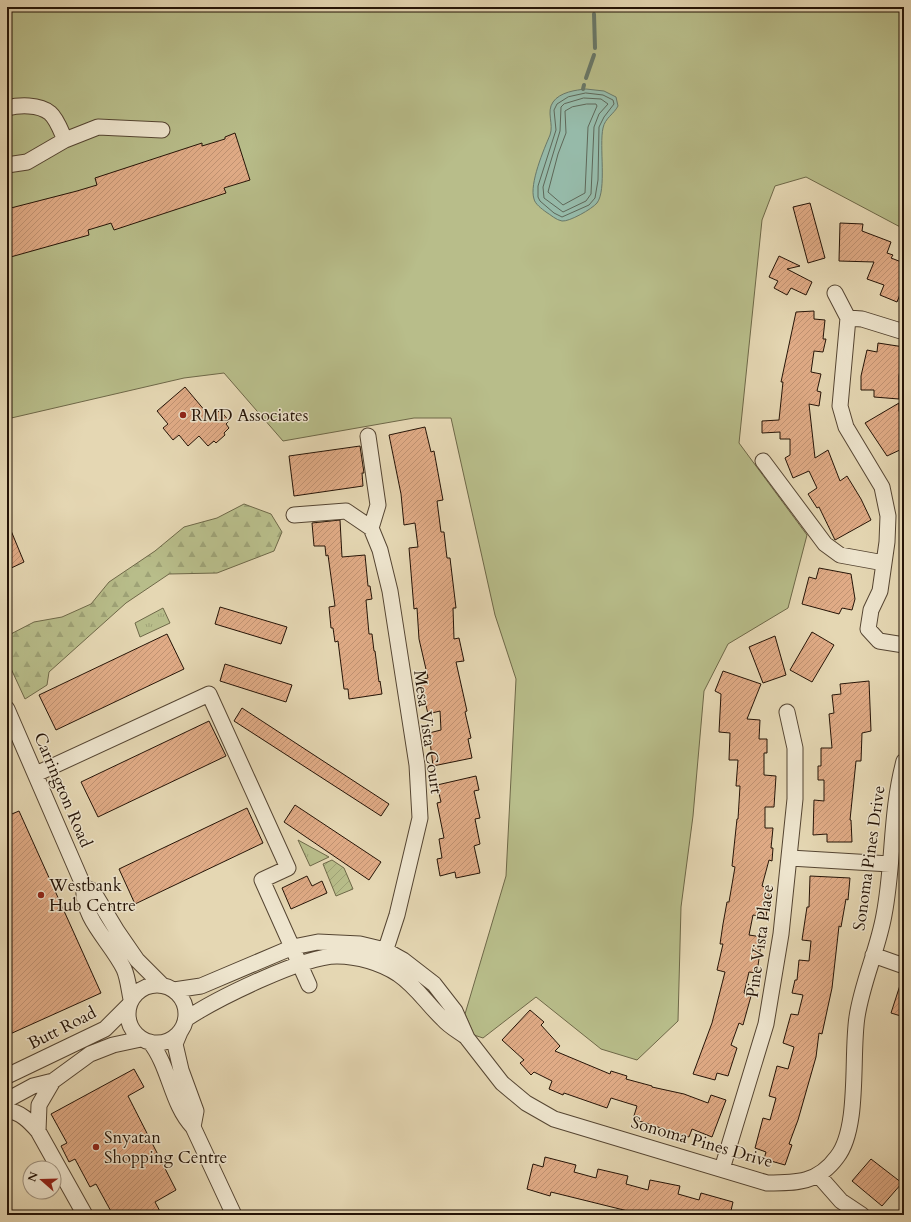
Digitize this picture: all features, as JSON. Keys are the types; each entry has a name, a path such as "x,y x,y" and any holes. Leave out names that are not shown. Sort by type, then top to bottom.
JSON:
{"street":[{"path":"7,108 16,106 38,108 50,113 57,122 65,140"},
{"path":"7,165 27,162 65,140 98,127 162,130"},
{"path":"835,293 848,318 840,406 846,427 882,487 888,516 880,591 871,610 868,629 878,641 904,645"},
{"path":"848,318 862,318 904,332"},
{"path":"294,515 346,511 371,528 378,505 368,436"},
{"path":"763,461 825,544 840,555 884,563"},
{"name":"Mesa Vista Court","path":"371,528 380,550 390,591 417,765 420,818 397,914 381,964"},
{"path":"36,774 209,694 288,868 262,880 301,964 309,985"},
{"name":"Carrington Road","path":"7,709 84,887 82,899 98,930 125,971 130,1003"},
{"name":"Pine Vista Place","path":"722,1169 766,1024 782,934 795,800 795,748 787,712"},
{"name":"Sonoma Pines Drive","path":"168,987 201,986 293,947 318,942 360,944 385,950 403,960 434,984 455,1011 468,1038 502,1083 526,1103 554,1119 767,1183 795,1183 819,1176 838,1156 850,1127 857,1017 884,915 890,864 898,833 897,789 904,761"},
{"path":"790,858 890,864"},
{"name":"Carrington Road","path":"84,887 93,891 116,931 137,960 168,987"},
{"path":"873,955 904,966"},
{"name":"Sonoma Pines Drive","path":"183,1025 208,1004 301,964 320,958 338,956 381,964 412,985 443,1020 468,1038"},
{"path":"193,1127 196,1111 181,1070 176,1044 183,1025 184,1002 168,987 144,987 136,992 130,1003 127,1016 129,1025 134,1033 146,1041 158,1053 184,1117 193,1127 234,1215"},
{"name":"Butt Road","path":"7,1075 106,1029 130,1003"},
{"path":"38,1131 38,1105 53,1081 90,1054 113,1045 146,1041 166,1042 183,1025"},
{"path":"7,1075 12,1097 33,1086 53,1081"},
{"path":"7,1111 19,1114 30,1122 38,1131 85,1215"},
{"path":"819,1176 841,1201 862,1215"}],"green space":[{"path":"7,7 904,7 904,229 806,177 775,186 762,220 739,443 807,535 788,608 728,644 704,691 693,816 681,907 678,1021 637,1060 601,1049 536,997 483,1038 474,1035 465,1014 506,876 516,679 495,615 451,418 414,418 283,441 224,373 184,378 7,419"},
{"path":"244,504 271,514 282,532 274,551 217,573 169,574 126,603 49,672 47,685 25,699 7,660 7,636 34,622 62,617 91,604 109,582 155,551 184,527 217,518"},
{"path":"163,608 170,623 140,637 135,623"},
{"path":"298,840 329,857 310,866"},
{"path":"332,860 344,868 353,889 336,896 323,864"}],"water":[{"path":"586,89 604,91 616,97 618,106 606,121 603,128 602,188 600,197 597,203 580,215 562,221 556,219 536,203 533,193 535,176 551,131 550,110 553,102 564,94"}],"building":[{"path":"235,133 250,180 224,188 226,193 114,230 111,223 88,230 89,235 7,258 7,209 97,185 95,178 202,143 202,146 225,139 225,137"},
{"path":"810,203 825,258 808,263 793,207"},
{"path":"840,223 863,224 862,231 891,242 887,253 893,255 891,258 904,263 904,293 901,292 897,302 880,295 884,285 867,279 874,262 839,261"},
{"path":"779,256 800,266 787,269 812,282 806,295 791,288 787,295 774,288 778,281 769,277"},
{"path":"814,311 814,319 825,320 823,339 826,339 823,352 814,351 811,372 821,374 817,391 821,392 819,406 809,404 815,458 828,450 840,481 847,476 861,499 871,520 835,540 819,507 817,508 808,494 817,488 809,471 793,478 785,458 790,455 790,439 780,439 780,432 762,433 762,421 779,420 783,382 781,382 796,312"},
{"path":"878,343 904,347 899,376 899,399 874,397 874,390 861,390 861,376 867,350 877,352"},
{"name":"RMD Associates","path":"185,387 211,418 220,410 229,421 226,424 229,428 224,433 225,435 216,443 214,441 208,446 199,436 188,446 179,435 173,440 163,428 168,424 157,411"},
{"path":"899,403 899,411 904,420 904,448 887,456 865,423"},
{"path":"425,427 431,452 434,451 443,500 437,501 441,532 444,532 447,558 450,558 456,608 453,608 454,639 459,638 464,661 456,662 467,711 465,712 471,738 468,739 472,758 433,766 429,733 441,730 440,711 428,714 420,680 428,678 419,639 417,608 414,609 409,548 418,547 415,523 404,525 401,494 389,435"},
{"path":"360,446 364,473 362,473 363,486 294,496 289,456"},
{"path":"340,520 342,557 365,555 368,586 370,586 372,599 366,600 369,634 372,634 382,694 349,699 348,689 344,689 338,641 335,642 333,628 331,628 329,607 335,606 328,555 326,556 325,546 314,546 312,523"},
{"path":"7,521 24,562 7,570"},
{"path":"819,568 851,574 855,599 852,610 842,608 839,614 802,604 809,577 816,579"},
{"path":"220,607 287,627 281,644 215,624"},
{"path":"812,632 834,645 812,682 790,670"},
{"path":"167,634 184,669 56,730 39,695"},
{"path":"775,636 786,675 763,683 749,647"},
{"path":"225,664 292,685 286,702 220,681"},
{"path":"723,671 761,684 747,719 760,720 759,739 767,739 767,753 764,753 764,775 776,776 774,807 765,807 765,828 773,828 771,848 773,848 772,861 769,860 762,886 770,889 766,917 753,915 749,935 762,937 757,973 749,972 744,993 751,996 743,1025 739,1023 731,1045 737,1048 728,1076 717,1073 715,1080 693,1074 712,1023 725,972 717,970 723,944 720,944 723,924 727,902 729,902 735,867 732,866 738,819 740,786 736,786 738,760 729,760 730,733 719,732 721,694 715,691"},
{"path":"869,681 871,731 862,733 861,761 856,761 850,820 852,842 827,842 827,834 813,835 814,800 824,801 824,780 818,780 818,766 821,766 821,748 832,748 829,714 834,713 832,695 841,694 840,684"},
{"path":"242,708 389,804 381,816 234,721"},
{"path":"209,721 226,756 98,817 81,782"},
{"path":"476,776 479,790 474,791 480,818 475,819 480,844 474,846 480,873 456,878 455,872 440,876 437,859 442,858 439,839 444,838 437,803 441,802 437,785"},
{"path":"295,805 381,862 369,880 284,822"},
{"path":"247,808 263,843 135,904 119,869"},
{"name":"Westbank Hub Centre","path":"19,811 101,993 10,1034 7,1027 7,816"},
{"path":"307,876 312,886 322,881 327,893 291,909 282,888"},
{"path":"810,876 850,878 848,900 846,899 841,927 839,926 832,988 822,1034 819,1033 816,1057 798,1120 789,1144 792,1145 785,1165 764,1159 766,1152 755,1148 763,1118 770,1120 776,1098 769,1096 777,1066 788,1069 794,1047 783,1043 791,1014 798,1015 803,995 792,993 795,980 797,980 799,960 809,961 811,941 802,940 807,907 809,907"},
{"path":"902,979 904,979 904,1017 891,1013"},
{"path":"530,1010 544,1022 541,1025 560,1046 555,1051 610,1074 611,1071 627,1076 626,1079 652,1087 684,1094 708,1103 711,1095 726,1100 712,1137 692,1129 689,1137 633,1119 637,1106 611,1098 607,1108 564,1093 563,1095 549,1089 552,1081 534,1072 531,1075 520,1063 524,1060 502,1040"},
{"path":"134,1069 144,1087 128,1096 176,1190 155,1202 162,1215 113,1215 96,1184 90,1187 75,1159 69,1162 61,1146 67,1143 51,1114"},
{"path":"545,1157 576,1165 574,1172 596,1178 598,1169 628,1176 626,1184 648,1190 650,1180 680,1186 678,1194 699,1200 701,1193 733,1202 730,1215 644,1215 551,1192 550,1196 527,1189 533,1164 543,1167"},
{"path":"871,1159 902,1183 882,1206 852,1181"}],"waterway":[{"path":"594,14 595,48"},
{"path":"586,78 594,55"},
{"path":"583,89 584,85"}],"place":[{"name":"RMD Associates","path":"183,415"},
{"name":"Westbank Hub Centre","path":"41,895"},
{"name":"Snyatan Shopping Centre","path":"96,1147"}]}
